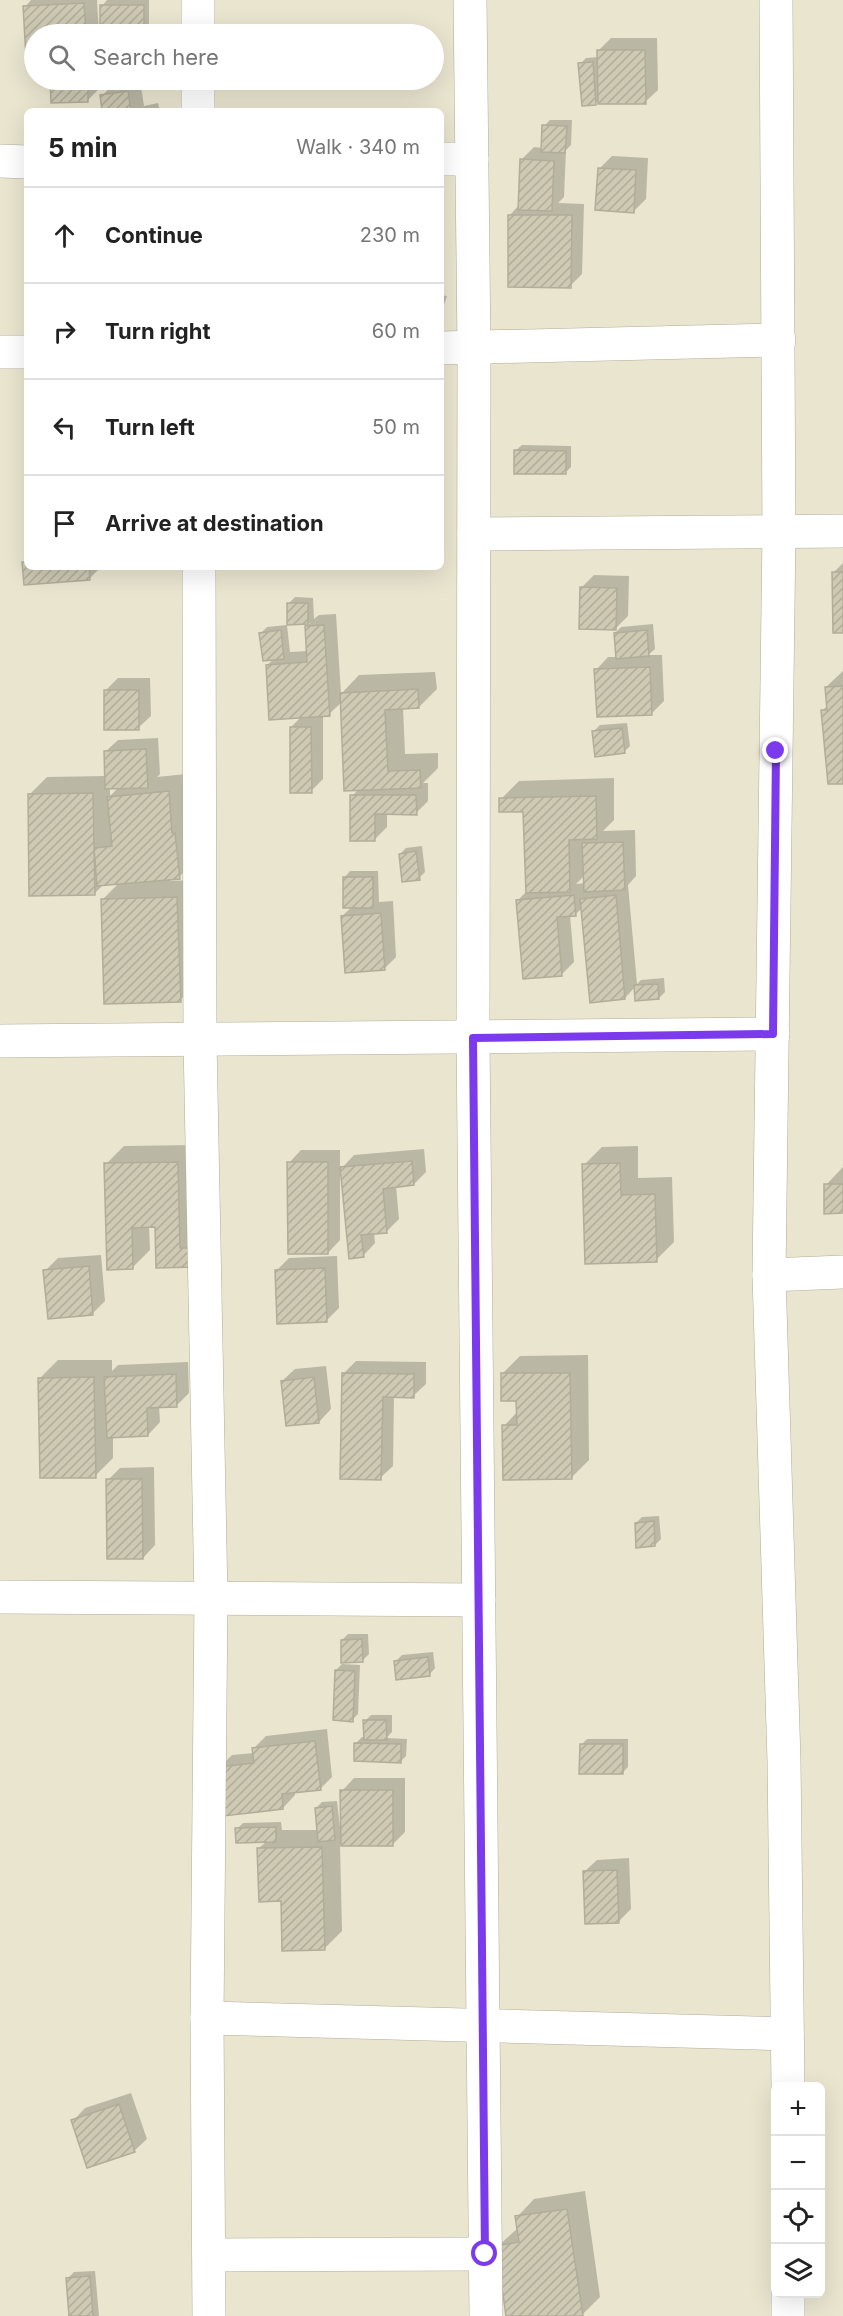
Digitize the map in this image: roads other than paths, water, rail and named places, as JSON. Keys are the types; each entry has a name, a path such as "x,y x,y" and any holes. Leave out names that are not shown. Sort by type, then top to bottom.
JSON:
{"street":[{"path":"198,0 198,24"},
{"path":"470,0 457,159 474,348 473,1038 486,2316"},
{"path":"776,0 779,532 769,1275 784,1761 788,2082"},
{"path":"198,90 198,108"},
{"path":"0,161 24,162"},
{"path":"444,348 778,340"},
{"path":"0,352 24,352"},
{"path":"474,534 843,531"},
{"path":"199,570 200,1040 211,1598 207,2019 209,2316"},
{"path":"0,1041 773,1034"},
{"path":"769,1275 843,1272"},
{"path":"0,1597 478,1600"},
{"path":"207,2019 787,2034"},
{"path":"209,2255 485,2254"},
{"path":"788,2316 789,2298"}]}
